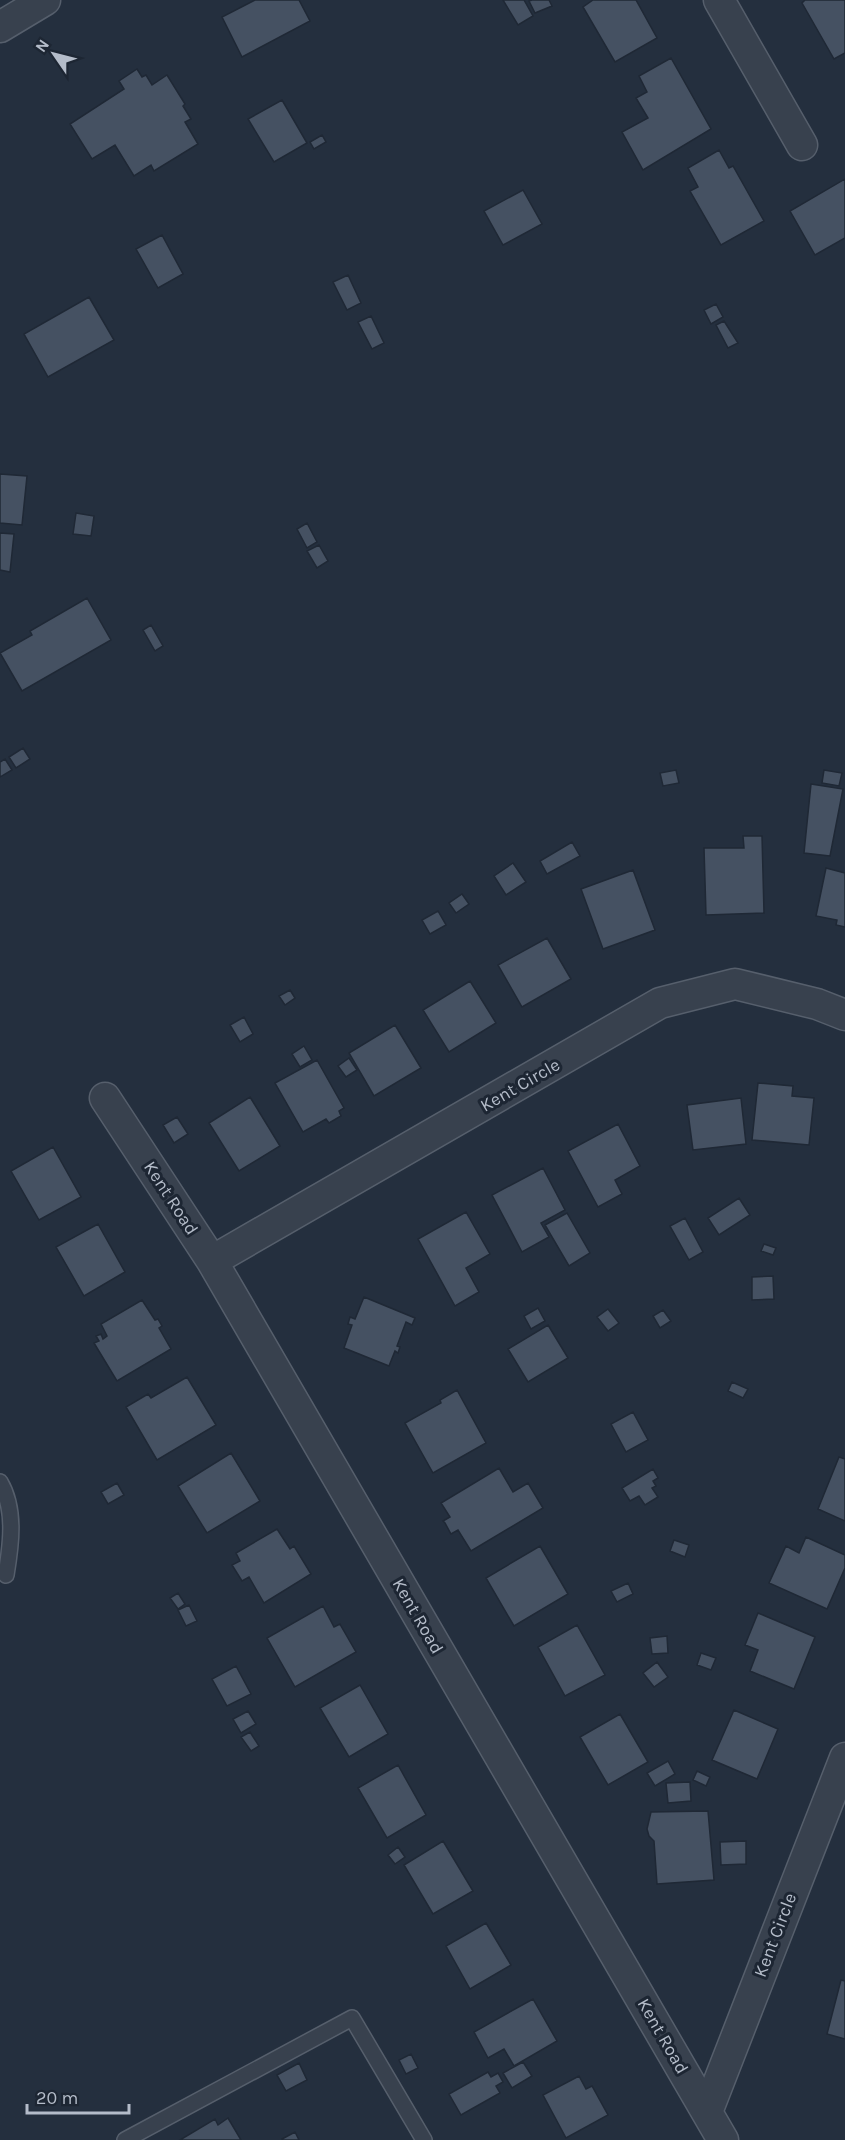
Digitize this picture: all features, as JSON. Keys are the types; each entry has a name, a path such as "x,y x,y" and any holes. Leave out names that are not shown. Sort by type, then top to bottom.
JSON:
{"street":[{"path":"0,27 45,0"},
{"path":"719,0 802,144"},
{"name":"Kent Circle","path":"212,1261 660,1003 735,984 817,1004 845,1015"},
{"name":"Kent Road","path":"105,1098 212,1261 723,2140"},
{"name":"Kent Circle","path":"707,2112 845,1758"}],"lane":[{"path":"0,1482 6,1492 12,1538 6,1575"},
{"path":"125,2140 352,2018 424,2140"}],"building":[{"path":"255,0 299,0 310,21 242,57 222,17"},
{"path":"503,0 524,0 533,16 518,25"},
{"path":"549,0 552,6 535,13 529,1"},
{"path":"593,0 636,0 657,38 615,62 583,7"},
{"path":"805,0 845,0 845,53 834,59 802,3"},
{"path":"671,58 711,129 643,170 622,132 648,118 636,98 647,92 639,76"},
{"path":"137,69 142,77 146,75 152,85 167,75 185,104 183,106 191,119 185,122 198,144 154,171 151,165 134,176 115,145 92,159 70,124 124,89 119,81"},
{"path":"282,100 307,143 274,162 248,119"},
{"path":"322,135 326,142 314,149 310,142"},
{"path":"719,150 729,168 733,166 764,221 721,245 690,191 698,187 688,168"},
{"path":"845,179 845,238 815,255 790,211"},
{"path":"523,190 542,224 503,245 484,211"},
{"path":"162,235 183,274 158,288 136,249"},
{"path":"348,275 361,303 347,310 333,282"},
{"path":"89,297 114,340 48,377 24,334"},
{"path":"716,304 723,317 711,324 704,310"},
{"path":"371,316 384,343 372,349 358,322"},
{"path":"724,321 738,343 728,348 716,325"},
{"path":"0,474 27,476 22,525 0,523"},
{"path":"76,513 94,516 91,536 73,534"},
{"path":"307,523 317,542 307,548 297,529"},
{"path":"0,533 14,534 10,572 0,570"},
{"path":"319,545 328,561 317,568 307,551"},
{"path":"87,598 111,640 22,691 0,653 32,635 30,631"},
{"path":"151,625 163,646 155,651 143,630"},
{"path":"23,748 30,759 16,768 9,757"},
{"path":"5,759 12,770 0,777 0,762"},
{"path":"676,770 679,783 663,786 660,773"},
{"path":"824,770 842,773 839,786 822,783"},
{"path":"811,784 843,789 830,856 804,853"},
{"path":"743,836 762,836 764,913 706,915 704,848 744,848"},
{"path":"572,842 580,856 547,874 540,861"},
{"path":"513,863 526,882 506,895 494,876"},
{"path":"826,868 845,873 845,927 836,925 837,920 816,916"},
{"path":"633,870 655,930 603,949 581,889"},
{"path":"462,894 469,904 456,913 449,903"},
{"path":"438,911 446,925 430,934 422,920"},
{"path":"547,938 571,979 522,1007 498,965"},
{"path":"470,981 496,1023 449,1052 423,1010"},
{"path":"290,990 295,998 285,1005 279,996"},
{"path":"244,1017 253,1034 240,1042 230,1025"},
{"path":"395,1025 421,1068 374,1096 349,1053"},
{"path":"304,1046 312,1060 300,1067 292,1054"},
{"path":"349,1058 357,1070 346,1077 338,1066"},
{"path":"317,1060 344,1108 339,1111 341,1116 329,1123 326,1119 303,1132 275,1083"},
{"path":"758,1083 793,1086 792,1096 814,1098 809,1145 752,1140"},
{"path":"250,1097 280,1146 239,1171 209,1123"},
{"path":"741,1098 746,1144 693,1150 687,1105"},
{"path":"177,1117 188,1134 174,1143 163,1125"},
{"path":"618,1124 640,1166 615,1180 622,1194 598,1207 568,1151"},
{"path":"53,1147 81,1197 39,1220 11,1171"},
{"path":"543,1168 565,1210 541,1223 549,1237 522,1252 492,1195"},
{"path":"739,1198 750,1215 719,1235 708,1218"},
{"path":"466,1212 490,1254 466,1268 479,1292 455,1306 418,1239"},
{"path":"567,1213 590,1253 569,1266 545,1225"},
{"path":"685,1218 703,1252 689,1260 670,1226"},
{"path":"98,1224 125,1272 84,1296 56,1247"},
{"path":"764,1244 776,1248 773,1255 761,1251"},
{"path":"773,1276 774,1299 752,1300 752,1277"},
{"path":"364,1297 415,1318 412,1325 406,1322 397,1346 400,1347 398,1353 395,1351 389,1366 344,1348 352,1325 348,1324 350,1317 355,1319"},
{"path":"142,1300 155,1320 158,1319 162,1326 159,1328 171,1349 117,1381 94,1343 99,1341 96,1336 101,1334 103,1339 107,1336 101,1324"},
{"path":"538,1308 545,1321 531,1329 524,1316"},
{"path":"608,1309 619,1323 608,1331 597,1317"},
{"path":"663,1310 671,1321 660,1328 653,1316"},
{"path":"548,1325 568,1358 528,1382 508,1349"},
{"path":"187,1377 216,1425 157,1460 126,1407 148,1394 151,1398"},
{"path":"732,1382 748,1389 743,1398 728,1391"},
{"path":"457,1390 486,1443 433,1473 405,1423 441,1403 440,1400"},
{"path":"633,1412 648,1440 626,1452 611,1424"},
{"path":"231,1453 260,1501 207,1533 178,1486"},
{"path":"839,1457 845,1459 845,1521 818,1509"},
{"path":"499,1468 513,1492 528,1483 543,1508 471,1551 458,1530 451,1534 443,1521 450,1517 441,1503"},
{"path":"653,1469 658,1478 653,1481 656,1486 652,1488 658,1497 645,1505 639,1496 630,1501 622,1488"},
{"path":"117,1483 124,1495 108,1504 101,1492"},
{"path":"277,1529 290,1549 294,1546 311,1574 264,1603 249,1577 242,1581 232,1565 240,1561 236,1553"},
{"path":"806,1537 845,1555 845,1568 827,1609 769,1583 786,1546 799,1553"},
{"path":"674,1540 689,1545 685,1557 670,1551"},
{"path":"540,1546 568,1594 514,1626 486,1578"},
{"path":"628,1583 633,1594 617,1602 611,1591"},
{"path":"178,1593 185,1604 178,1609 170,1598"},
{"path":"189,1605 197,1621 186,1626 178,1610"},
{"path":"323,1606 334,1627 340,1624 356,1652 295,1687 267,1638"},
{"path":"758,1613 815,1637 794,1689 750,1671 758,1650 745,1645"},
{"path":"577,1625 605,1675 565,1696 538,1647"},
{"path":"667,1636 668,1653 652,1654 650,1638"},
{"path":"701,1653 716,1658 711,1670 697,1665"},
{"path":"657,1662 668,1677 654,1687 643,1673"},
{"path":"236,1666 251,1694 227,1706 212,1679"},
{"path":"360,1685 388,1734 349,1757 320,1708"},
{"path":"734,1710 778,1729 757,1779 712,1760"},
{"path":"248,1711 256,1724 241,1733 233,1719"},
{"path":"620,1714 648,1762 608,1785 580,1737"},
{"path":"250,1732 259,1746 251,1751 241,1737"},
{"path":"668,1761 675,1774 655,1786 647,1773"},
{"path":"398,1765 426,1815 387,1838 358,1788"},
{"path":"697,1771 710,1777 706,1786 693,1780"},
{"path":"690,1782 691,1801 668,1803 666,1783"},
{"path":"708,1811 714,1880 657,1884 654,1841 647,1829 651,1812"},
{"path":"443,1841 473,1891 433,1914 404,1865"},
{"path":"746,1841 746,1864 721,1865 720,1842"},
{"path":"398,1847 405,1857 395,1864 388,1855"},
{"path":"486,1923 511,1965 470,1989 446,1946"},
{"path":"841,1980 845,1981 845,2039 827,2034"},
{"path":"533,1999 557,2041 514,2066 504,2049 488,2058 474,2032"},
{"path":"411,2054 418,2068 406,2074 399,2060"},
{"path":"523,2062 532,2076 512,2088 503,2073"},
{"path":"299,2063 307,2080 286,2091 277,2075"},
{"path":"488,2072 491,2077 498,2073 503,2082 496,2086 500,2093 461,2115 449,2094"},
{"path":"579,2076 586,2089 592,2086 608,2115 566,2138 543,2095"},
{"path":"228,2118 241,2140 180,2140 215,2119 218,2125"},
{"path":"295,2132 299,2140 282,2139"}]}
